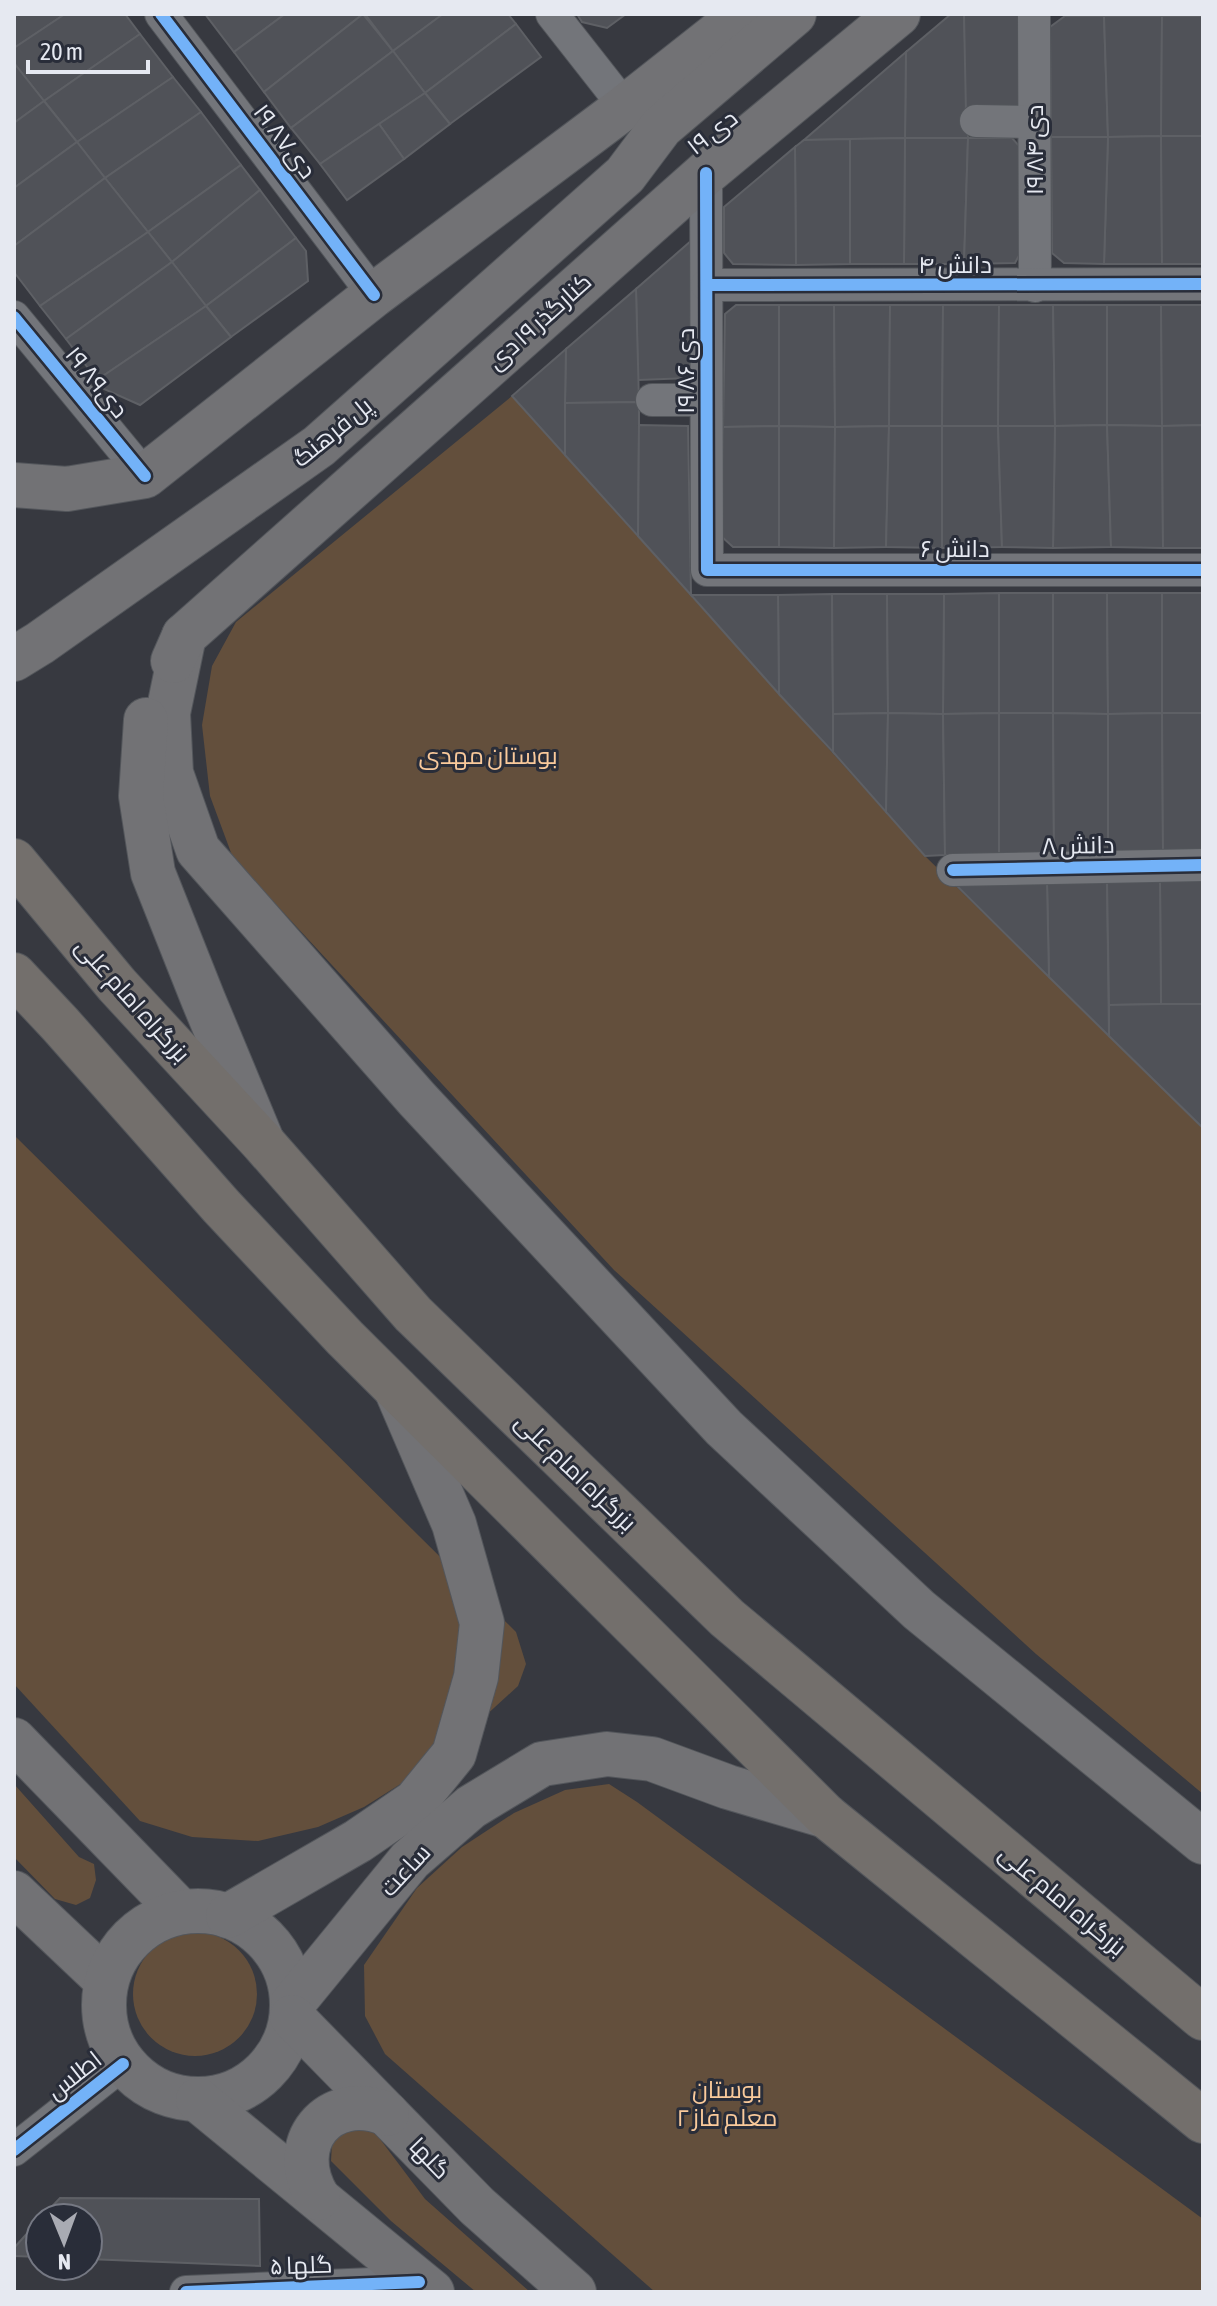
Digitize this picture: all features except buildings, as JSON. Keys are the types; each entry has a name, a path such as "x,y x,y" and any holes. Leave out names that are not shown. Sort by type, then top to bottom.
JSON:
{"highway":[{"name":"بزرگراه امام علی","path":"14,861 117,985 263,1143 413,1314 727,1618 1203,2018"},
{"path":"14,975 335,1328 826,1816 1203,2121"}],"main road":[{"path":"14,485 67,489 145,476 374,295 625,107 743,14"},
{"name":"۱۹ دی","path":"625,175 661,127 794,14"},
{"name":"۱۹ دی","path":"625,175 687,154 858,14"},
{"name":"کنارگذر ۱۹ دی","path":"184,636 706,173 898,14"},
{"name":"پل فرهنگ","path":"14,659 319,446 625,175"},
{"path":"184,636 145,722 143,811 153,873 263,1143"},
{"path":"184,636 168,713 170,758 171,773 198,850 417,1099 724,1428 919,1610 1203,1842"},
{"name":"ساعت","path":"228,1916 358,1841 415,1802 454,1754 476,1677 482,1623 454,1524 396,1389"},
{"path":"14,1740 181,1912"},
{"name":"ساعت","path":"293,2010 410,1860 471,1807 542,1764 607,1754 652,1759 728,1787 826,1816"},
{"path":"14,1893 106,1980"},
{"path":"205,1911 228,1916 249,1925 267,1940 281,1959 290,1981 293,2010 278,2055 258,2079 230,2095 198,2100 170,2096 144,2083 123,2064 111,2045 104,2023 106,1980 117,1956 134,1935 156,1920 181,1912 205,1911"},
{"name":"گلها","path":"293,2010 387,2114 477,2206 574,2292"},
{"path":"198,2100 426,2287"},
{"path":"318,2198 310,2186 305,2156 317,2128 328,2117 357,2107 373,2108 387,2114"}],"street":[{"name":"۱۹ دی۸۷","path":"161,14 374,295"},
{"path":"552,14 625,107"},
{"name":"۱۹ دی ۸۴","path":"1034,14 1035,286"},
{"path":"976,121 1034,122"},
{"name":"۱۹ دی ۸۶","path":"706,173 707,570"},
{"name":"دانش ۴","path":"707,285 1203,284"},
{"name":"۱۹ دی۸۹","path":"14,317 145,476"},
{"path":"652,400 706,400"},
{"name":"۶ دانش","path":"707,570 1203,570"},
{"name":"دانش ۸","path":"953,870 1203,865"},
{"name":"اطلس","path":"14,2150 123,2064"},
{"name":"گلها ۵","path":"186,2292 426,2287"}],"green space":[{"name":"بوستان مهدی","path":"512,396 925,856 1203,1128 1203,1794 1036,1654 614,1270 233,858 210,796 202,725 212,666 236,622"},
{"path":"14,1135 516,1632 526,1664 518,1686 434,1763 364,1807 318,1827 258,1841 192,1837 140,1821 14,1684"},
{"path":"14,1784 79,1857 94,1864 96,1880 90,1898 76,1905 55,1899 14,1857"},
{"name":"بوستان معلم فاز ۲","path":"609,1784 1203,2219 1203,2292 655,2292 385,2054 365,2016 364,1965 417,1888 462,1847 514,1813 565,1790"},
{"path":"195,1932 219,1937 239,1950 252,1970 257,1994 252,2018 239,2038 219,2051 195,2056 171,2051 151,2038 138,2018 133,1994 138,1970 151,1950 171,1937"},
{"path":"354,2124 374,2131 425,2199 530,2292 476,2292 391,2221 331,2161 332,2143"}],"cycle path":[{"path":"161,14 374,295"},
{"path":"706,173 707,570 1203,570"},
{"path":"707,285 1203,284"},
{"path":"14,317 145,476"},
{"path":"953,870 1203,865"},
{"path":"14,2150 123,2064"},
{"path":"186,2292 419,2282"}]}
